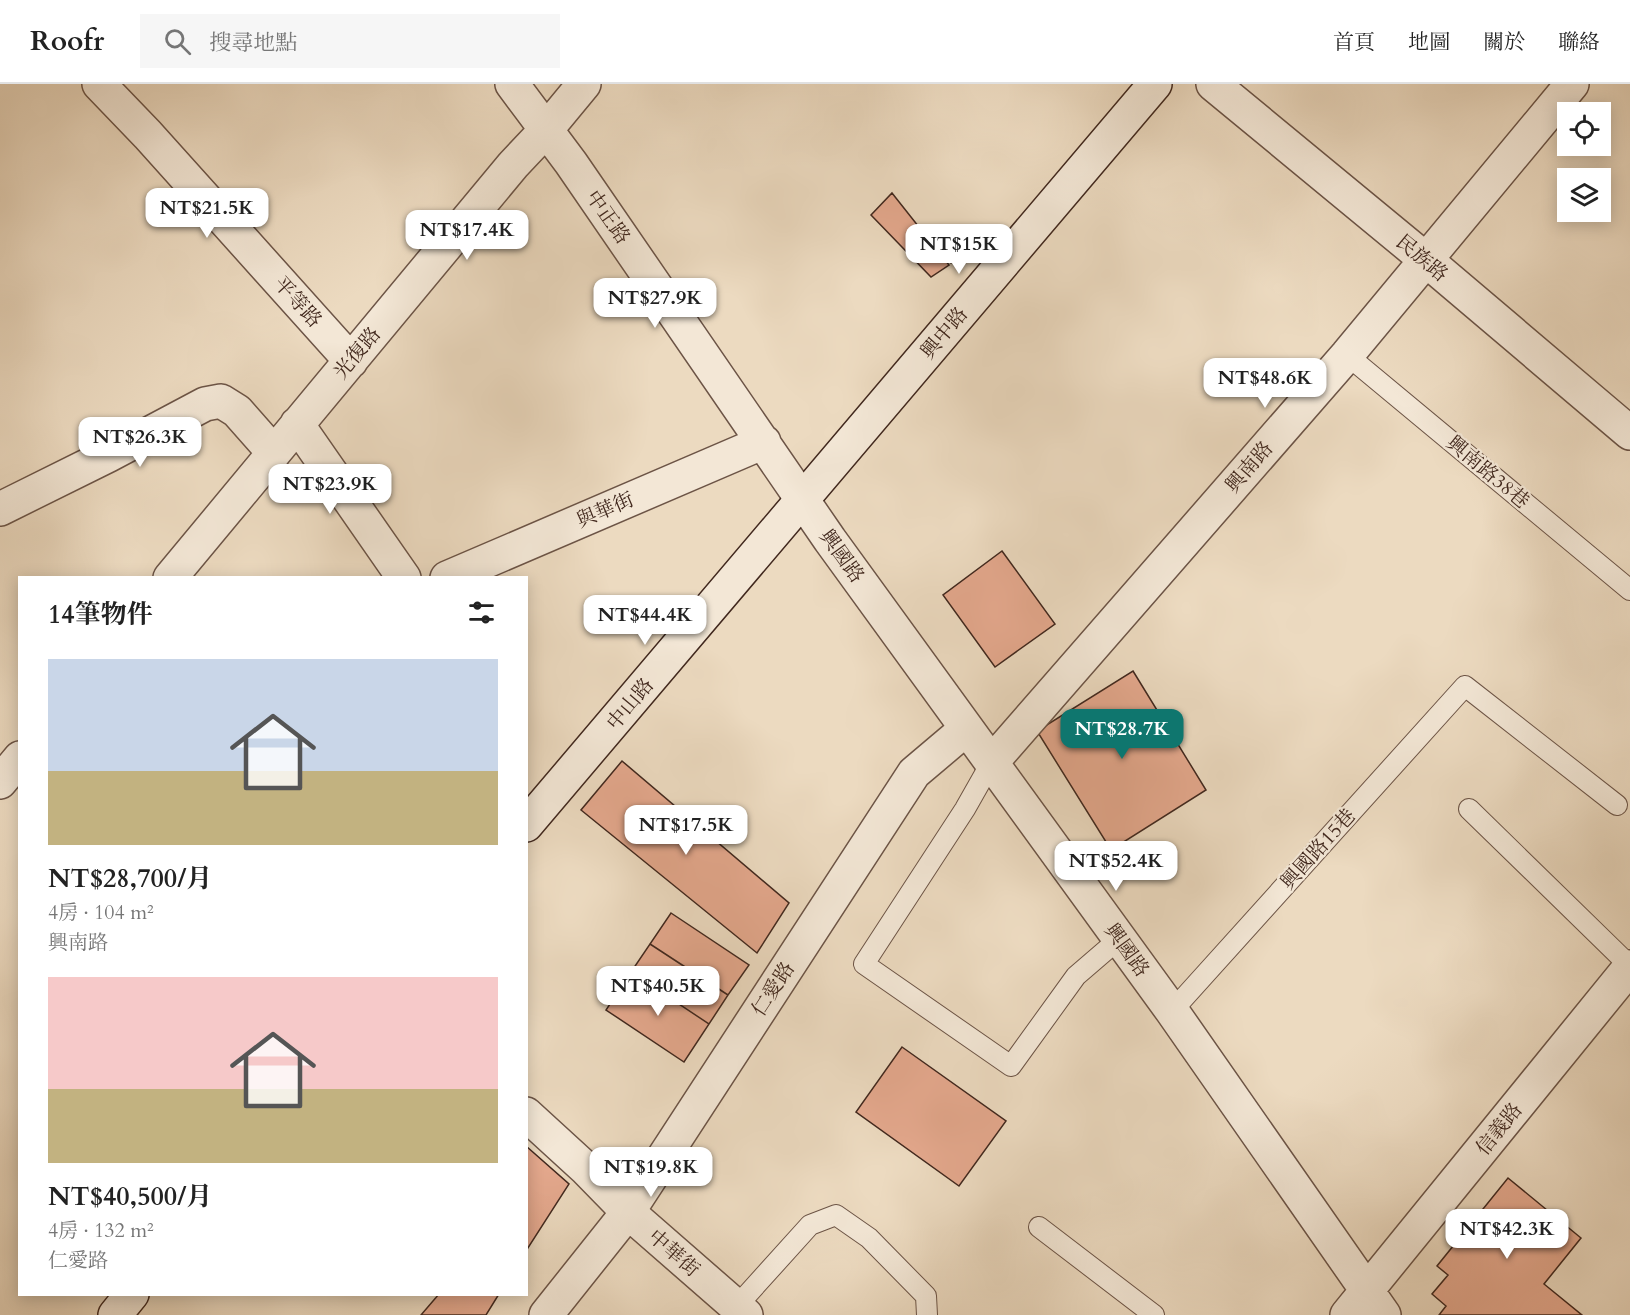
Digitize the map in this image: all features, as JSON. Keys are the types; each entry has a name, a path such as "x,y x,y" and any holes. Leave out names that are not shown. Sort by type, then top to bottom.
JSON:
{"street":[{"name":"平等路","path":"99,84 351,361"},
{"name":"中正路","path":"512,84 571,163 803,500"},
{"name":"光復路","path":"172,576 513,165 584,84"},
{"name":"興中路","path":"803,500 1155,84"},
{"name":"民族路","path":"1213,84 1425,259 1630,433"},
{"name":"興南路","path":"991,763 1347,354 1572,84"},
{"path":"0,508 109,455 205,404 221,401 237,411 274,453"},
{"path":"297,424 403,576"},
{"name":"與華街","path":"452,576 764,442"},
{"name":"興國路","path":"803,500 966,729 1172,1011 1366,1307"},
{"name":"中山路","path":"528,823 803,500"},
{"name":"仁愛路","path":"546,1315 628,1212 914,773 966,729"},
{"path":"0,782 18,760"},
{"name":"信義路","path":"1366,1307 1630,966"},
{"name":"中華街","path":"528,1116 585,1168 628,1212 741,1311"},
{"path":"115,1315 130,1296"}],"lane":[{"name":"興南路38巷","path":"1347,354 1630,590"},
{"name":"興國路15巷","path":"1172,1011 1465,686 1617,805"},
{"path":"991,763 965,809 864,964 1011,1066 1076,976 1119,939"},
{"path":"1469,808 1630,966"},
{"path":"741,1311 810,1225 836,1215 869,1238 926,1296 927,1315"},
{"path":"1039,1227 1154,1315"}],"building":[{"path":"892,193 949,265 931,277 871,215"},
{"path":"933,229 956,258 951,263 927,233"},
{"path":"1002,551 1055,624 995,667 943,595"},
{"path":"1133,671 1206,790 1111,850 1037,731"},
{"path":"622,761 789,903 757,953 581,810"},
{"path":"671,913 749,965 728,995 650,944"},
{"path":"650,944 728,995 709,1024 631,972"},
{"path":"631,972 709,1024 684,1062 606,1010"},
{"path":"902,1047 1006,1121 959,1186 856,1112"},
{"path":"528,1148 569,1184 528,1248"},
{"path":"1508,1178 1581,1238 1544,1284 1582,1315 1439,1315 1446,1306 1432,1294 1448,1275 1437,1266"},
{"path":"437,1296 498,1296 486,1315 421,1315"}]}
